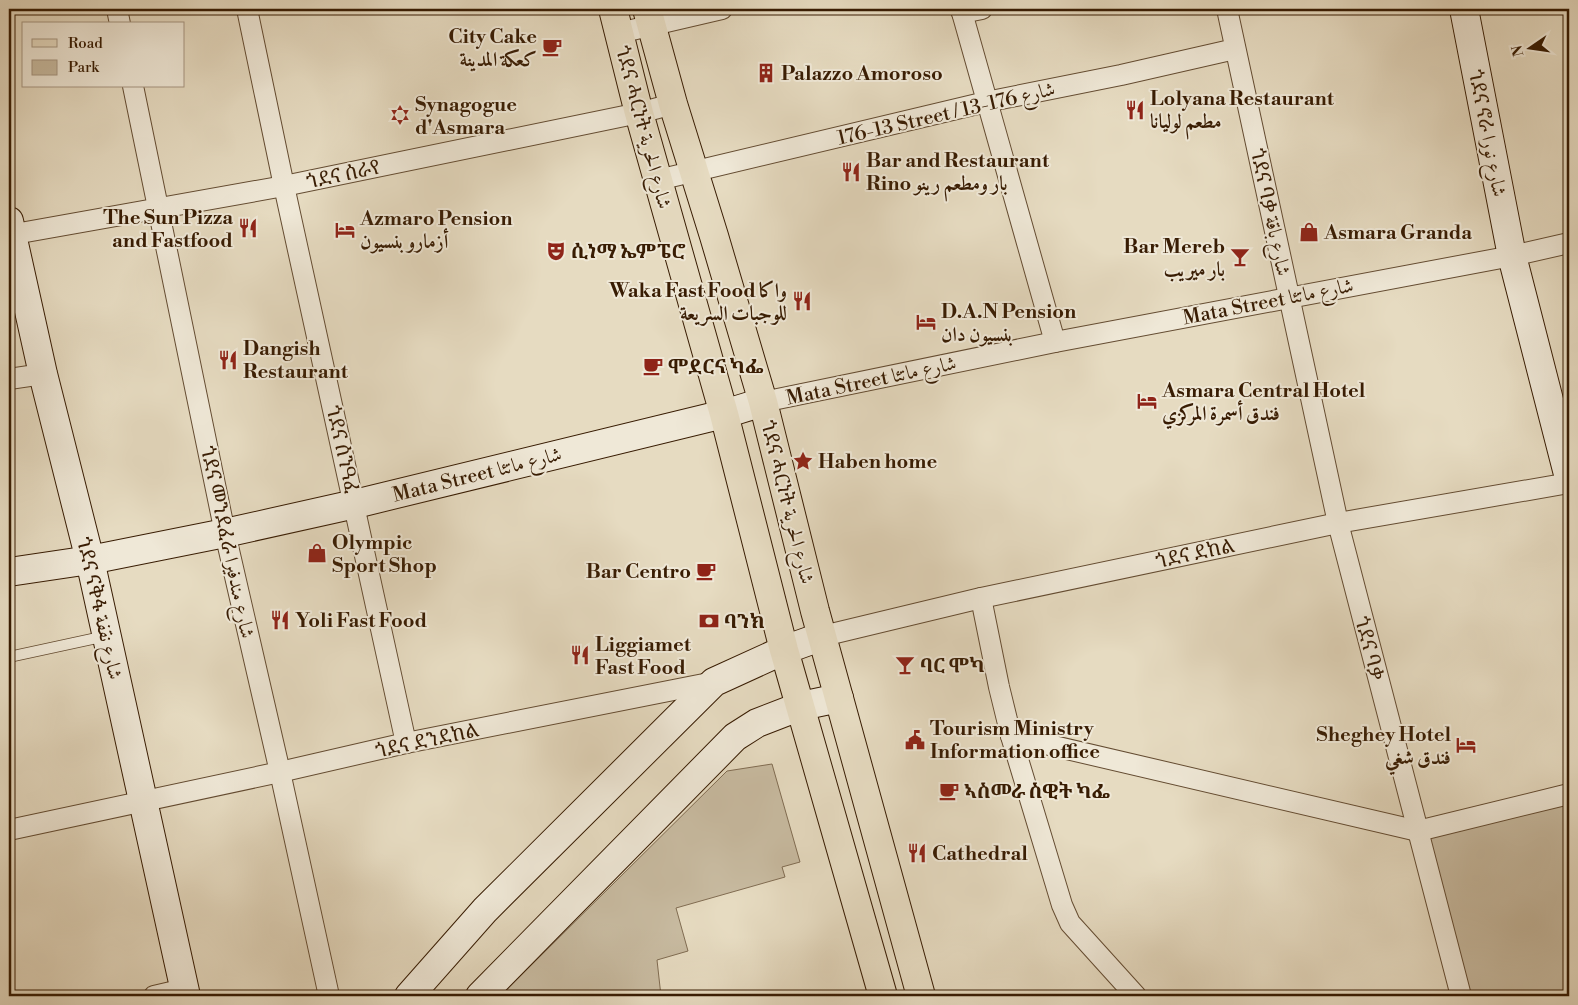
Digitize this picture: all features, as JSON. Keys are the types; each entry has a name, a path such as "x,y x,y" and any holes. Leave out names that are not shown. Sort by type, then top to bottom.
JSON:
{"main road":[{"name":"ጎደና ኖራ شارع نورا","path":"1464,9 1512,256 1569,478"},
{"name":"ጎደና ሓርነት شارع الحرية","path":"649,18 763,402 814,610 823,636 922,996"},
{"name":"ጎደና ሓርነት شارع الحرية","path":"616,21 639,113 724,414 784,650 883,996"},
{"name":"ጎደና ናቅፋ شارع نقفة","path":"10,230 43,374 90,560 185,992"},
{"name":"Mata Street شارع ماتئا","path":"9,572 90,560 355,504 724,414 763,402"},
{"path":"409,996 485,910 714,682 784,650 823,636"},
{"path":"480,996 735,737 757,723 801,706 839,698"}],"street":[{"path":"117,9 120,22"},
{"name":"ጎደና ሰንዓፈ","path":"248,9 284,186 406,743"},
{"path":"616,21 722,9"},
{"path":"982,9 962,11 1054,342"},
{"name":"ጎደና ባቃ شارع باقة","path":"1227,9 1290,297"},
{"name":"176-13 Street / شارع 176-13","path":"658,180 986,102 1121,75 1236,49"},
{"name":"ጎደና መንደፈራ شارع مندفيرا","path":"133,88 225,533 329,996"},
{"name":"ጎደና ሰራየ","path":"10,230 158,208 284,186 639,113 673,104"},
{"name":"Mata Street شارع ماتئا","path":"763,402 1054,342 1512,256 1569,242"},
{"name":"ጎደና ባቃ","path":"1290,297 1338,523 1461,996"},
{"path":"9,379 43,374"},
{"name":"ጎደና ደከል","path":"823,636 981,598 1338,523 1569,483"},
{"path":"981,598 999,687 1062,905 1070,923 1136,996"},
{"name":"ጎደና ደንደከል","path":"9,830 406,743 714,682"},
{"path":"1012,736 1418,831 1569,794"},
{"path":"154,996 185,992"}],"lane":[{"path":"9,657 106,636"}],"green space":[{"path":"772,764 800,862 782,867 785,877 676,908 688,951 657,960 661,996 500,996 727,771"},
{"path":"1569,801 1569,996 1462,996 1423,840"}],"place":[{"name":"City Cake كعكة المدينة","path":"552,47"},
{"name":"Palazzo Amoroso","path":"766,73"},
{"name":"Lolyana Restaurant مطعم لوليانا","path":"1135,110"},
{"name":"Synagogue d'Asmara","path":"400,115"},
{"name":"Bar and Restaurant Rino بار ومطعم رينو","path":"851,172"},
{"name":"The Sun Pizza and Fastfood","path":"248,228"},
{"name":"Azmaro Pension أزمارو بنسيون","path":"345,230"},
{"name":"Asmara Granda","path":"1309,232"},
{"name":"ሲነማ ኤምፔሮ","path":"556,251"},
{"name":"Bar Mereb بار ميريب","path":"1240,257"},
{"name":"Waka Fast Food واكا للوجبات السريعة","path":"802,301"},
{"name":"D.A.N Pension بنسيون دان","path":"926,322"},
{"name":"Dangish Restaurant","path":"228,360"},
{"name":"ሞደርና ካፌ","path":"653,366"},
{"name":"Asmara Central Hotel فندق أسمرة المركزي","path":"1147,401"},
{"name":"Haben home","path":"803,461"},
{"name":"Olympic Sport Shop","path":"317,553"},
{"name":"Bar Centro","path":"706,571"},
{"name":"Yoli Fast Food","path":"280,620"},
{"name":"ባንክ","path":"709,621"},
{"name":"Liggiamet Fast Food","path":"580,655"},
{"name":"ባር ሞካ","path":"905,665"},
{"name":"Tourism Ministry Information office","path":"915,740"},
{"name":"Sheghey Hotel فندق شغي","path":"1466,745"},
{"name":"ኣስመራ ስዊት ካፌ","path":"949,791"},
{"name":"Cathedral","path":"917,853"}]}
